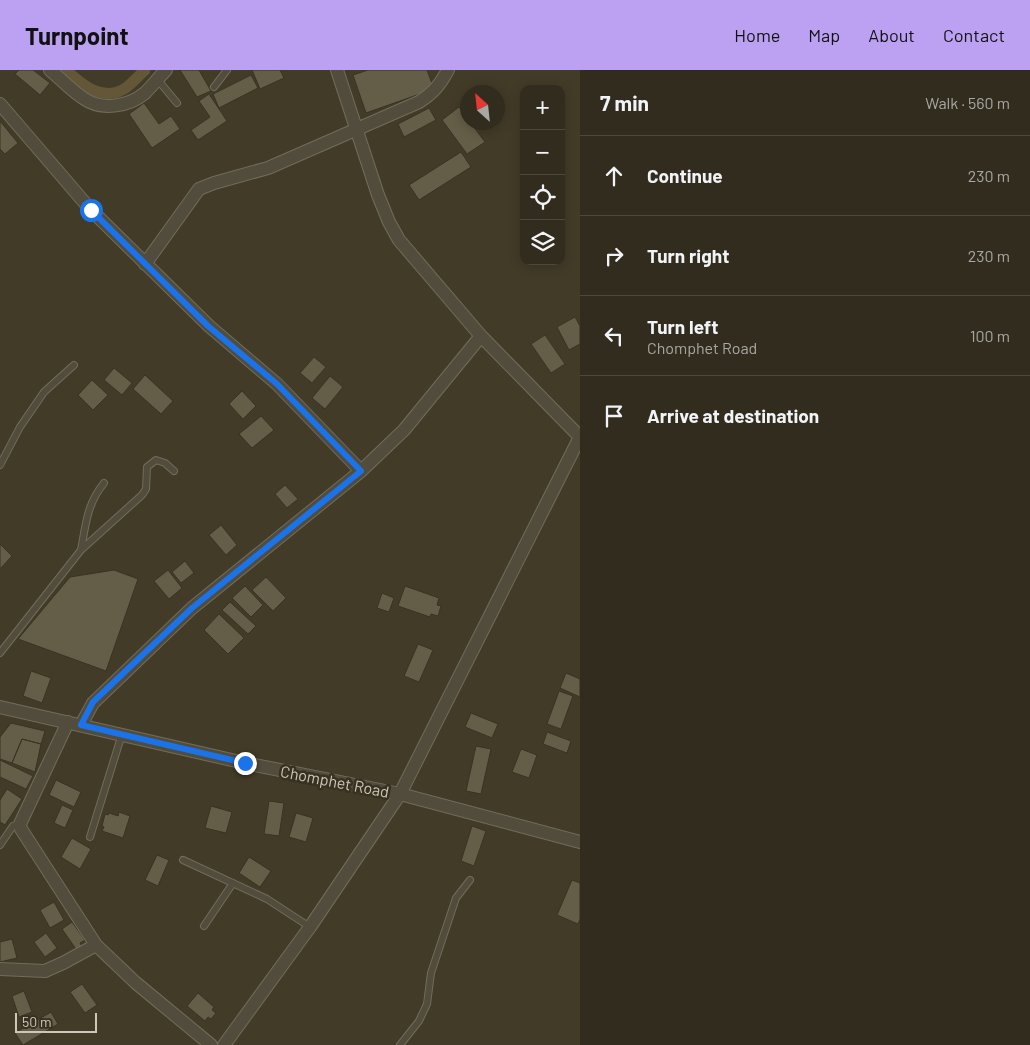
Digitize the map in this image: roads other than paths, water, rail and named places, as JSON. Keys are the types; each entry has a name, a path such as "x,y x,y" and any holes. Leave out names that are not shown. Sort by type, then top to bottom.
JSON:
{"street":[{"path":"50,70 84,99 116,107 129,103 144,93 162,74"},
{"path":"224,1045 310,927 400,794 580,437 481,336 399,240 378,195 337,70"},
{"path":"145,264 199,189 206,185 268,168 419,102 433,94 448,70"},
{"path":"0,104 91,210 208,326 277,384 361,471"},
{"path":"81,725 93,702 192,608 361,471 404,430 481,336"},
{"name":"Chomphet Road","path":"0,707 245,763 400,794 580,842"},
{"path":"68,722 20,824 21,829 96,945 136,983 211,1045"},
{"path":"0,969 45,971 64,963 96,945"}],"lane":[{"path":"214,87 227,70"},
{"path":"162,74 177,103"},
{"path":"0,466 20,427 44,392 74,365"},
{"path":"0,653 81,550 142,495 146,489 147,467 156,460 165,462 174,471"},
{"path":"81,550 88,511 104,482"},
{"path":"90,837 122,734"},
{"path":"0,845 12,826 20,824"},
{"path":"183,860 267,899 310,927"},
{"path":"400,1045 419,1021 427,1004 432,973 456,898 470,880"},
{"path":"204,926 234,883"}],"waterway":[{"path":"66,70 92,90 108,93 124,89 145,70"}]}
